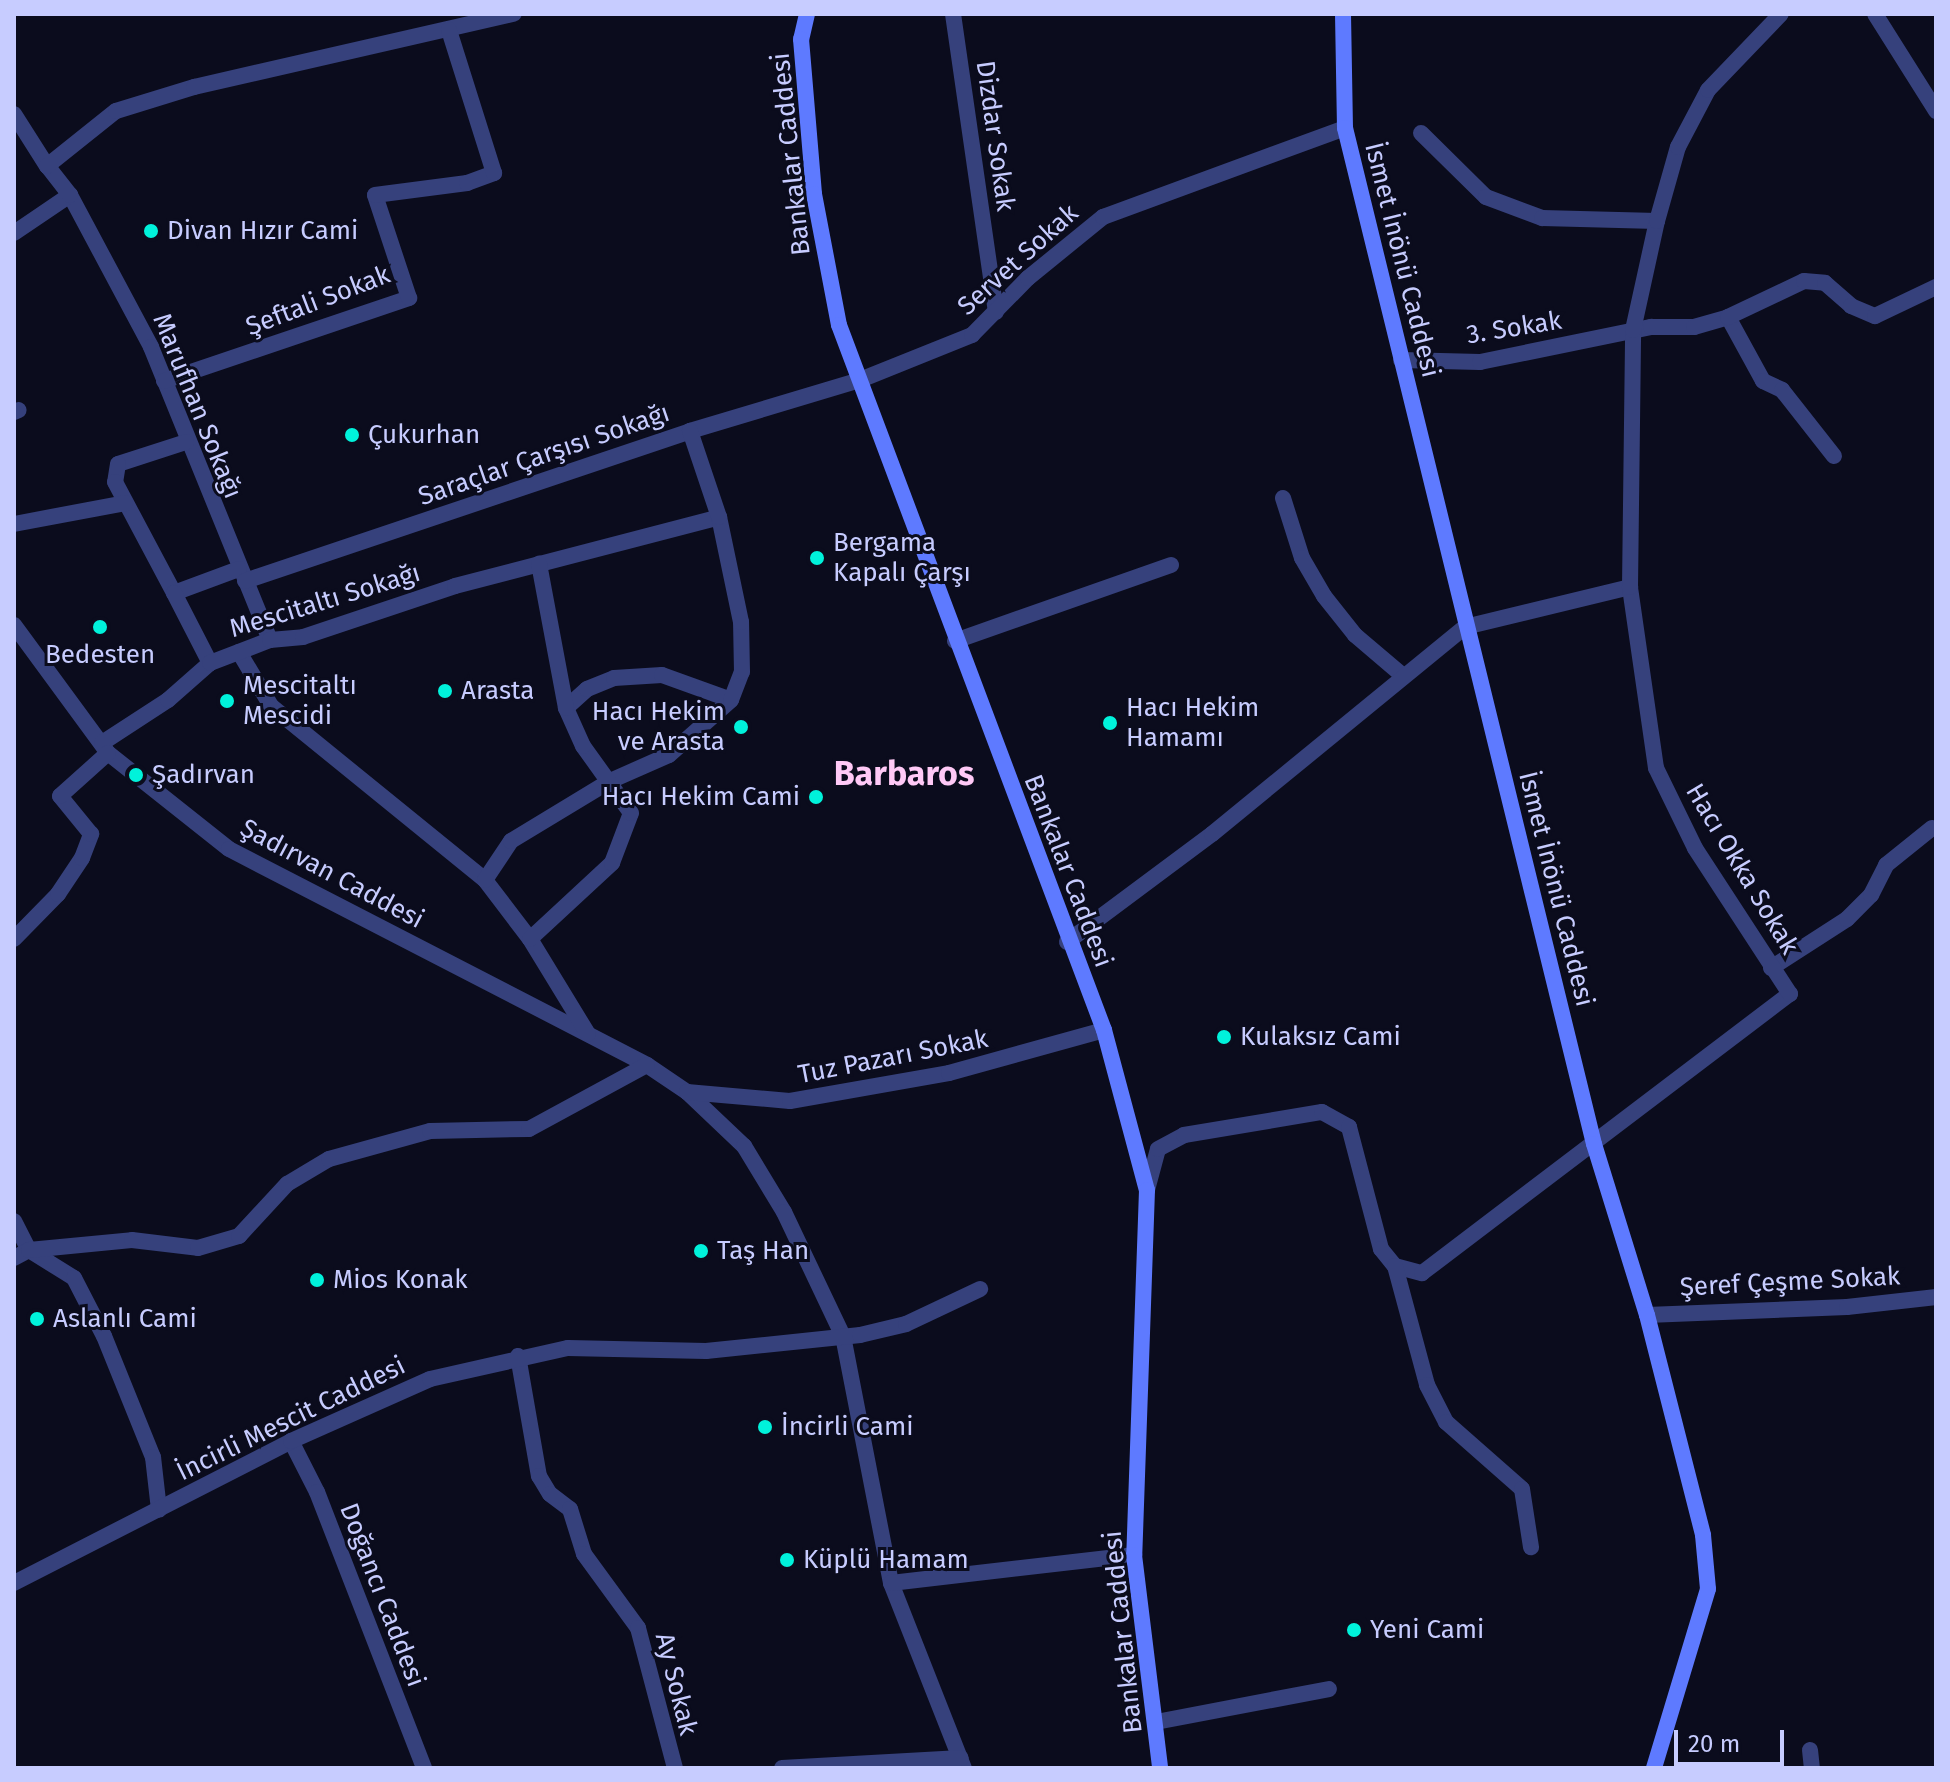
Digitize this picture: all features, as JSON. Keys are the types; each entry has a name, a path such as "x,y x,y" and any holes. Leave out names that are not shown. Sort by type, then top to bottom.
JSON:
{"main road":[{"name":"Bankalar Caddesi","path":"807,14 801,39 814,194 839,325 1067,942 1104,1030 1147,1190 1134,1555 1160,1768"},
{"name":"İsmet İnönü Caddesi","path":"1343,14 1345,128 1594,1144 1647,1315 1703,1535 1708,1589 1654,1768"}],"street":[{"path":"47,166 116,111 194,87 514,14"},
{"name":"Dizdar Sokak","path":"953,14 996,312"},
{"name":"Hacı Okka Sokak","path":"1594,1144 1790,994 1695,848 1656,768 1630,587 1633,330 1657,221 1678,147 1708,90 1781,14"},
{"path":"1875,14 1936,111"},
{"name":"Şeftali Sokak","path":"164,381 409,298 375,195 467,183 494,173 449,30"},
{"name":"Marufhan Sokağı","path":"14,114 47,166 70,195 164,381 186,442 270,640"},
{"name":"Servet Sokak","path":"860,380 972,335 1028,278 1103,217 1345,128"},
{"path":"1421,133 1486,197 1542,218 1657,221"},
{"path":"14,233 70,195"},
{"name":"3. Sokak","path":"1401,360 1480,362 1633,330 1694,327 1728,317 1804,281 1825,283 1851,306 1875,316 1936,287"},
{"path":"1728,317 1763,381 1782,390 1834,456"},
{"name":"Saraçlar Çarşısı Sokağı","path":"174,593 242,575 690,431 860,380"},
{"path":"485,880 511,841 610,781 669,755 731,700 742,672 741,622 719,517 690,431"},
{"path":"186,442 118,464 115,482 210,663"},
{"path":"1283,498 1302,558 1324,596 1355,635 1402,675"},
{"path":"14,524 125,503"},
{"name":"Mescitaltı Sokağı","path":"14,939 58,894 82,858 91,834 60,796 105,748 210,663 270,640 303,637 539,564 719,517"},
{"path":"530,939 612,863 631,813 583,746 566,708 539,564"},
{"path":"955,641 1171,565"},
{"path":"1067,942 1212,834 1402,675 1465,627 1630,587"},
{"name":"Şadırvan Caddesi","path":"14,625 105,748 229,849 647,1065 687,1092 744,1146 784,1212 843,1336 891,1583 963,1763"},
{"path":"239,652 271,706 485,880 530,939 589,1035"},
{"path":"566,708 587,689 614,678 662,675 731,700"},
{"path":"1771,968 1847,919 1871,895 1886,865 1932,828"},
{"name":"Tuz Pazarı Sokak","path":"687,1092 790,1101 949,1073 1104,1030"},
{"path":"21,1254 132,1240 198,1248 226,1240 239,1236 287,1184 329,1159 430,1131 529,1129 647,1065"},
{"path":"1147,1190 1158,1149 1184,1135 1322,1112 1349,1127 1381,1249 1395,1266 1427,1385 1446,1422 1522,1489 1531,1547"},
{"path":"1395,1266 1422,1273 1594,1144"},
{"path":"14,1221 21,1254"},
{"path":"21,1254 74,1278 104,1336 153,1457 159,1510"},
{"name":"İncirli Mescit Caddesi","path":"14,1583 291,1441 430,1379 518,1356 568,1348 706,1351 843,1336 906,1324 980,1289"},
{"name":"Şeref Çeşme Sokak","path":"1647,1315 1847,1307 1936,1297"},
{"name":"Ay Sokak","path":"518,1356 539,1476 550,1494 570,1509 584,1554 638,1628 675,1768"},
{"name":"Doğancı Caddesi","path":"291,1441 317,1492 424,1768"},
{"path":"891,1583 1134,1555"},
{"path":"1156,1722 1329,1689"},
{"path":"1810,1750 1812,1768"},
{"path":"782,1768 963,1763"}],"place":[{"name":"Divan Hızır Cami","path":"151,231"},
{"name":"Çukurhan","path":"352,435"},
{"name":"Bergama Kapalı Çarşı","path":"817,558"},
{"name":"Bedesten","path":"100,627"},
{"name":"Arasta","path":"445,691"},
{"name":"Mescitaltı Mescidi","path":"227,701"},
{"name":"Hacı Hekim Hamamı","path":"1110,723"},
{"name":"Hacı Hekim ve Arasta","path":"741,727"},
{"name":"Şadırvan","path":"136,775"},
{"name":"Hacı Hekim Cami","path":"816,797"},
{"name":"Kulaksız Cami","path":"1224,1037"},
{"name":"Taş Han","path":"701,1251"},
{"name":"Mios Konak","path":"317,1280"},
{"name":"Aslanlı Cami","path":"37,1319"},
{"name":"İncirli Cami","path":"765,1427"},
{"name":"Küplü Hamam","path":"787,1560"},
{"name":"Yeni Cami","path":"1354,1630"}],"district":[{"name":"Barbaros","path":"904,774"}]}
